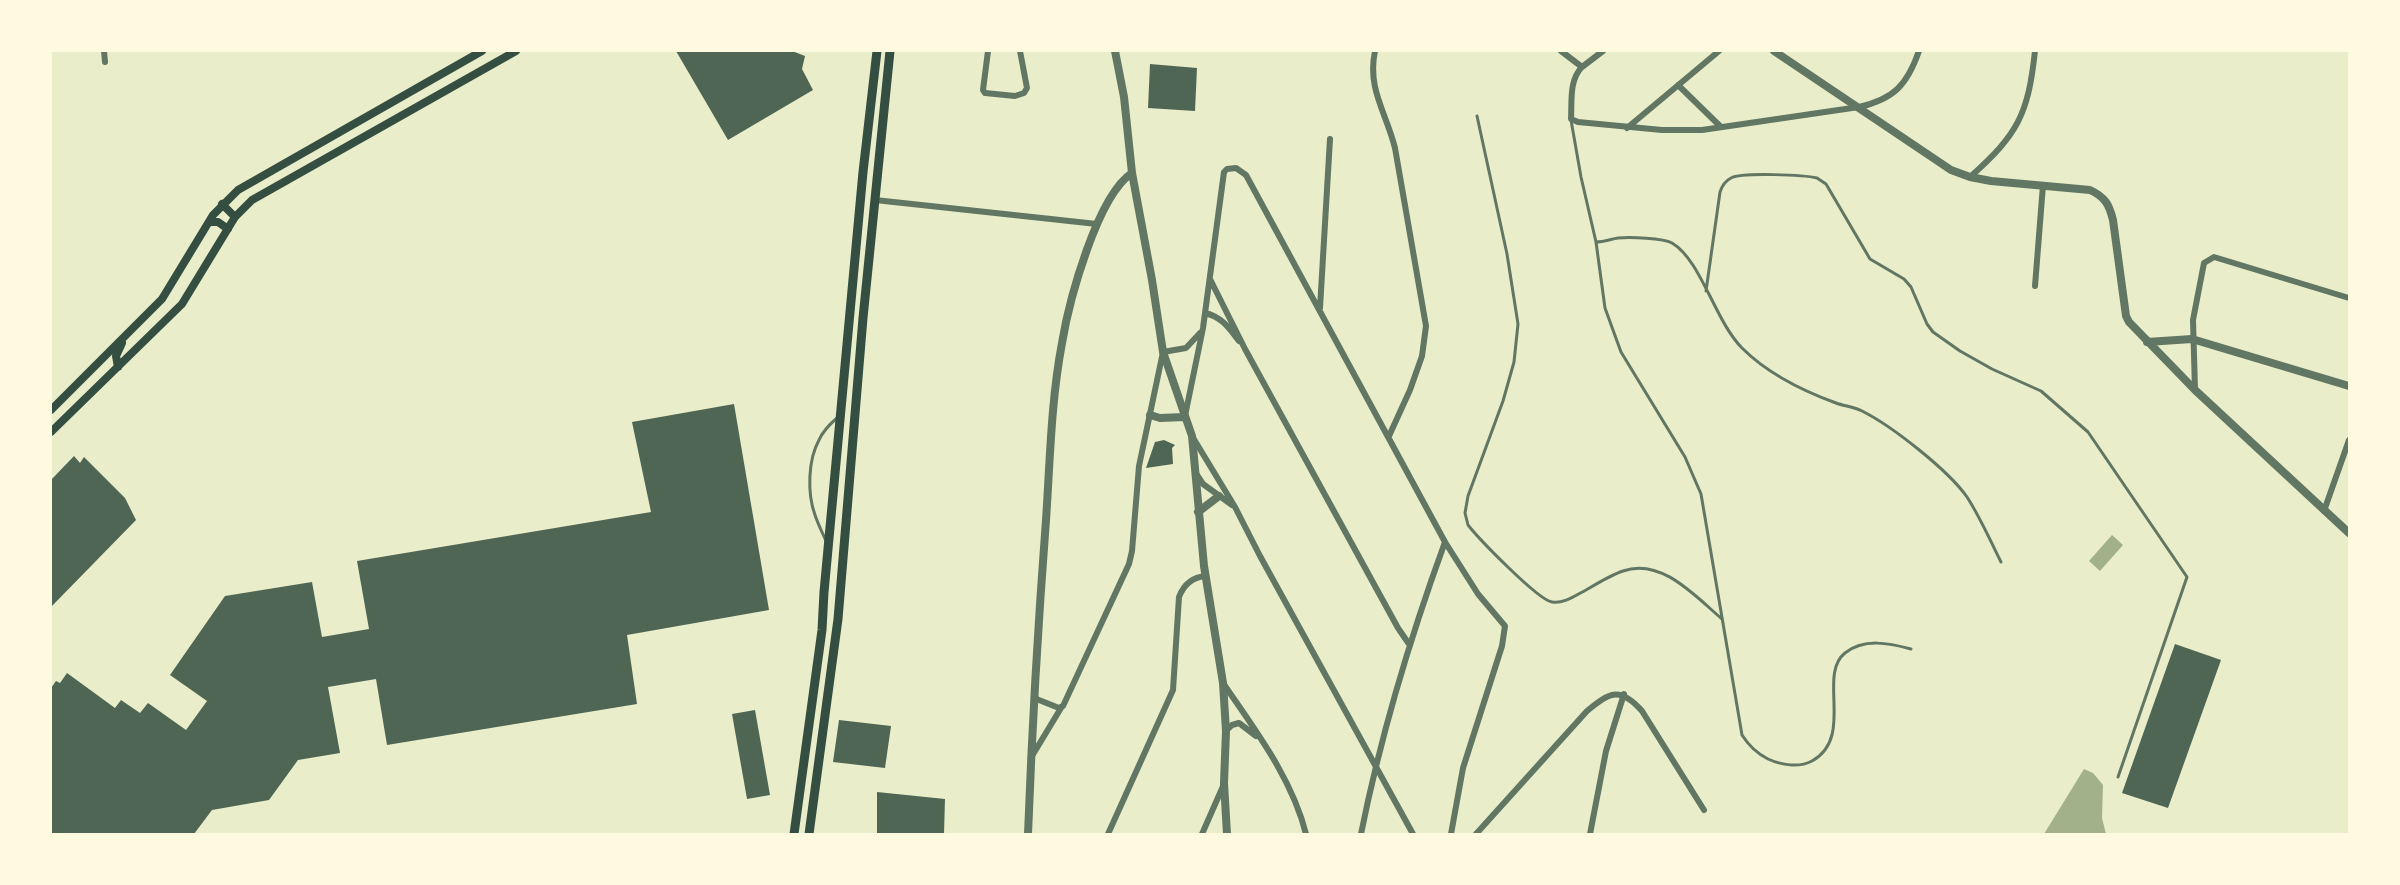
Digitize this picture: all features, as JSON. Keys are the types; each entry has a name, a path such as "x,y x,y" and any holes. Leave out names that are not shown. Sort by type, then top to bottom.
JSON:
{"main road":[{"path":"51,410 167,293 222,204 252,181 482,51"},
{"path":"51,432 182,304 236,217 252,200 516,51"},
{"path":"794,834 822,630 863,172 877,51"},
{"path":"809,834 838,619 852,438 890,51"},
{"path":"222,204 236,217"},
{"path":"209,222 219,222 228,229"},
{"path":"118,368 116,361 118,350 133,329"}],"street":[{"path":"104,51 105,63"},
{"path":"988,51 983,90 986,93 1015,96 1024,93 1026,88 1020,51"},
{"path":"1115,51 1124,97 1132,173 1163,352 1192,436 1235,507 1413,834"},
{"path":"1375,51 1372,78 1374,91 1389,122 1395,148 1426,326 1422,356 1410,390 1389,436"},
{"path":"1561,51 1582,67"},
{"path":"1603,51 1577,72 1573,81 1571,119 1585,123 1671,131 1720,127 1881,102 1895,92 1911,70 1919,51"},
{"path":"1627,128 1719,51"},
{"path":"1774,51 1934,160 1970,177 2090,190 2100,195 2109,205 2126,316 2147,342 2196,390 2349,533"},
{"path":"1970,177 2006,143 2020,119 2030,89 2034,51"},
{"path":"1678,86 1720,127"},
{"path":"1320,309 1330,139"},
{"path":"1185,417 1197,367 1224,172 1227,169 1236,168 1246,175 1445,542 1478,594 1505,626 1505,634 1463,768 1451,834"},
{"path":"1028,834 1048,479 1061,345 1075,291 1097,224 1117,186 1132,173"},
{"path":"2035,286 2043,185"},
{"path":"875,200 1097,224"},
{"path":"2196,390 2192,339 2193,320 2204,263 2214,257 2349,298"},
{"path":"1209,277 1245,349 1398,628 1409,644"},
{"path":"1205,313 1217,316 1245,349"},
{"path":"1163,352 1186,348 1197,339 1203,327"},
{"path":"2147,342 2192,339 2349,387"},
{"path":"1186,348 1197,367"},
{"path":"1031,757 1061,708 1129,564 1139,466 1163,352"},
{"path":"1150,415 1160,418 1185,417"},
{"path":"1192,436 1206,576 1223,683 1227,834"},
{"path":"2324,511 2349,440"},
{"path":"1194,466 1203,484 1235,507"},
{"path":"1198,512 1219,495"},
{"path":"1361,834 1375,765 1409,644 1445,542"},
{"path":"1108,834 1173,690 1179,597 1182,589 1195,577 1206,576"},
{"path":"1223,683 1270,752 1298,811 1306,834"},
{"path":"1476,834 1587,711 1604,697 1612,694 1624,694 1642,711 1704,810"},
{"path":"1590,834 1606,751 1624,694"},
{"path":"1034,698 1061,708"},
{"path":"1226,731 1232,725 1239,723 1251,730 1270,752"},
{"path":"1202,834 1224,783"}],"lane":[{"path":"1477,116 1507,254 1518,324 1514,362 1503,400 1468,496 1465,513 1468,525 1522,580 1546,600 1552,602 1566,600 1623,571 1634,568 1648,569 1666,574 1724,620"},
{"path":"1571,119 1586,206 1596,242 1605,308 1621,352 1685,457 1701,494 1742,735 1748,745 1756,752 1780,763 1807,764 1825,751 1834,730 1834,680 1838,661 1845,653 1864,644 1875,643 1911,649"},
{"path":"1706,291 1720,192 1724,183 1736,176 1751,175 1817,178 1832,192 1870,259 1904,279 1911,287 1927,324 1933,332 1984,365 2041,391 2088,432 2187,577 2118,777"},
{"path":"1596,242 1617,238 1669,241 1686,252 1706,291 1740,346 1753,358 1787,380 1835,402 1860,410 1881,422 1946,475 1965,495 1977,513 2001,562"},
{"path":"828,548 815,516 811,498 812,465 818,440 841,414"}],"shaded area":[{"path":"2112,535 2123,545 2100,571 2089,561"},
{"path":"2084,769 2093,773 2103,785 2102,818 2106,834 2044,834"}],"building":[{"path":"676,51 792,51 805,56 802,69 813,90 728,140"},
{"path":"1150,64 1197,68 1195,111 1148,108"},
{"path":"734,404 769,610 627,635 637,704 387,745 376,679 328,687 340,753 298,760 269,800 212,810 194,834 51,834 51,688 56,681 60,683 67,673 115,708 121,700 140,713 148,703 186,730 207,701 170,675 225,596 312,582 322,637 369,629 357,561 651,512 632,422"},
{"path":"1164,440 1175,445 1172,448 1173,464 1146,468 1155,442"},
{"path":"74,456 80,463 84,457 125,498 136,520 51,607 51,480"},
{"path":"2175,644 2221,660 2168,808 2122,793"},
{"path":"755,710 770,795 747,799 732,714"},
{"path":"839,720 891,726 885,768 833,762"},
{"path":"877,792 945,799 944,834 877,834"}]}
